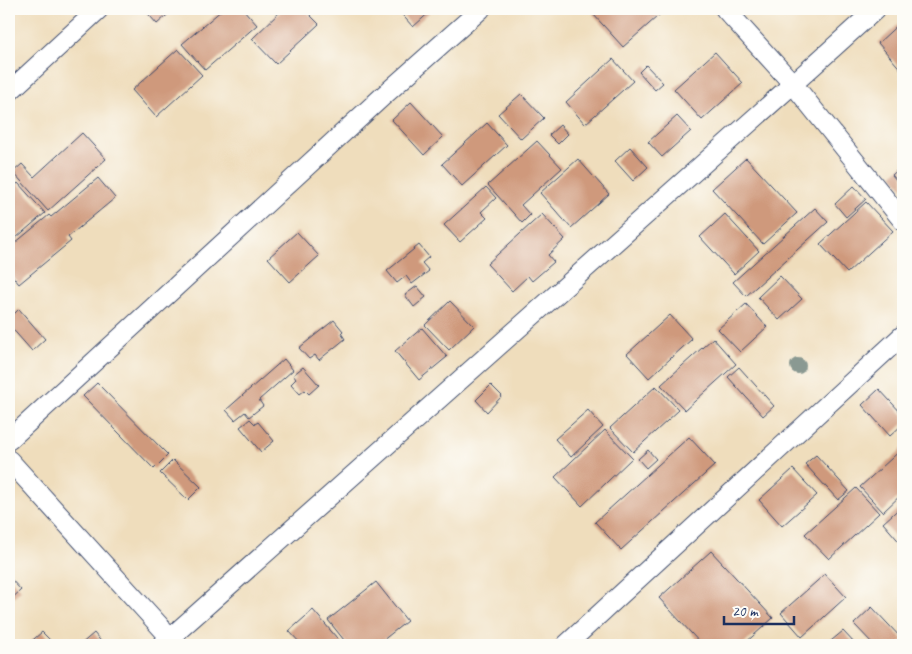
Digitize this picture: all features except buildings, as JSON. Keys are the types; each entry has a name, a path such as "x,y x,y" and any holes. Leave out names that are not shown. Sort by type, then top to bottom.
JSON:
{"street":[{"path":"9,92 99,9"},
{"path":"9,440 367,111 481,9"},
{"path":"726,9 793,84 903,221"},
{"path":"9,460 170,643 876,9"},
{"path":"566,645 903,335"}]}
